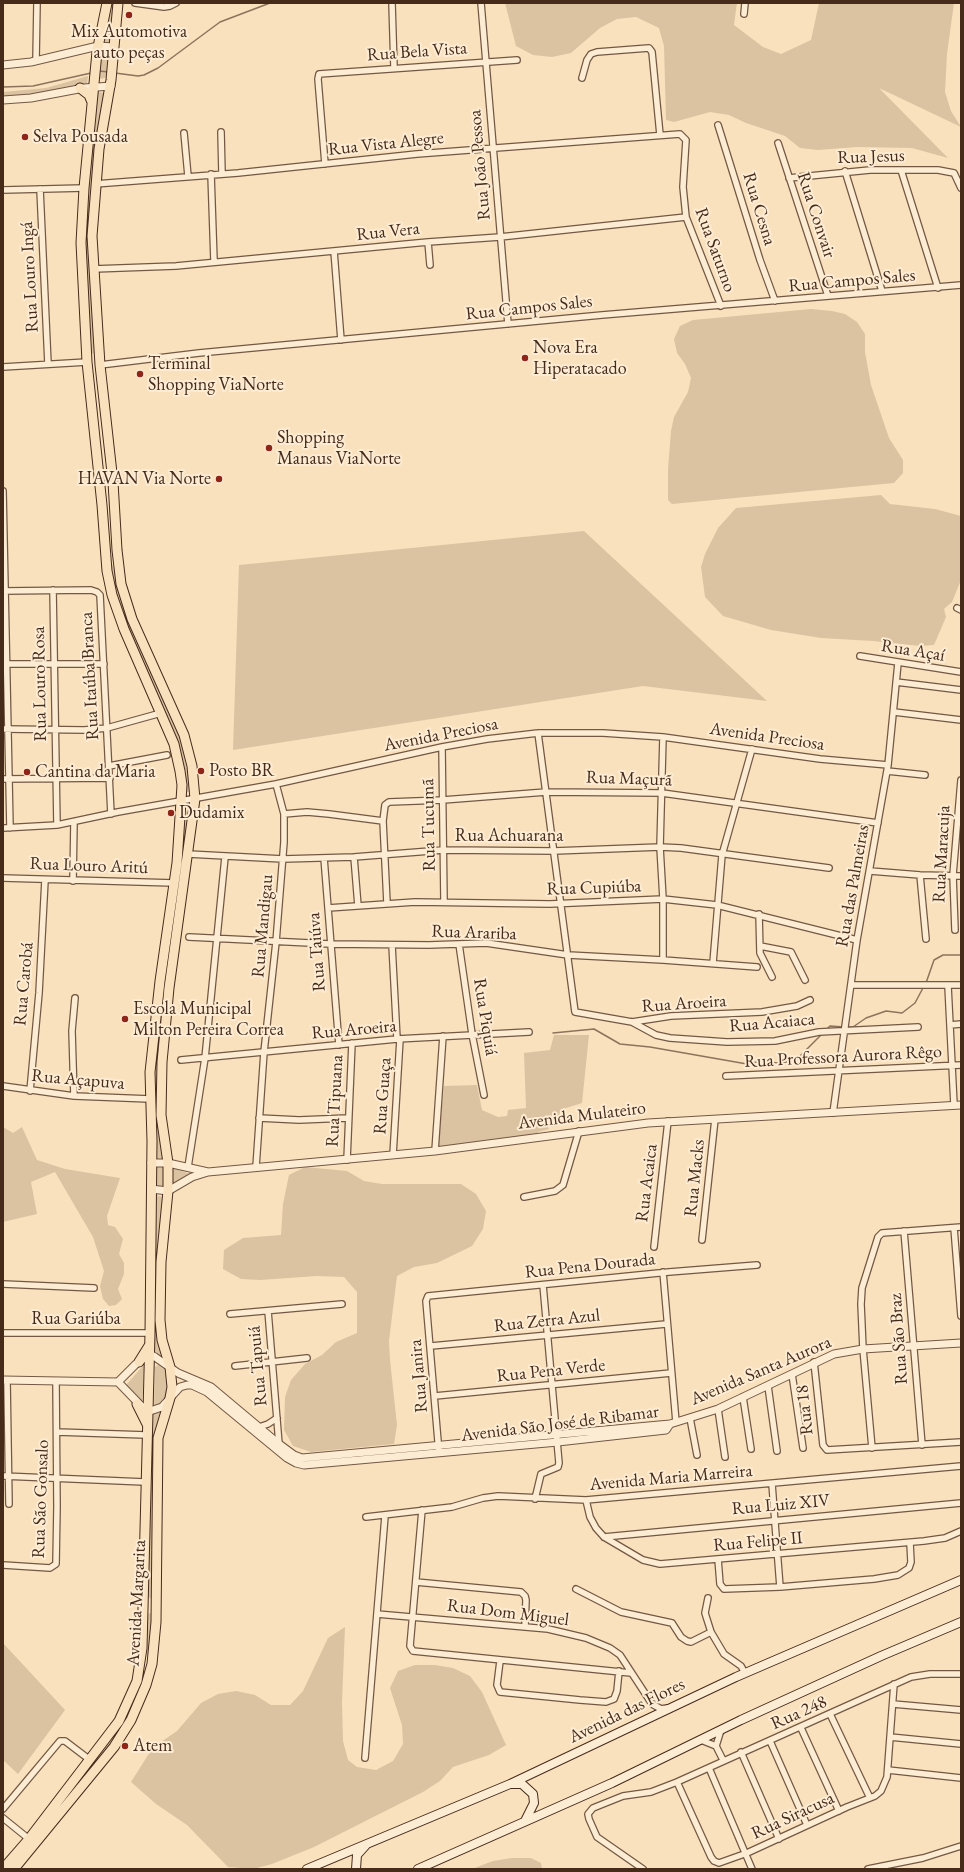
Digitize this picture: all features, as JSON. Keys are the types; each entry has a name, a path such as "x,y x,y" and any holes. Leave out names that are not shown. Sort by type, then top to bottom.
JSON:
{"main road":[{"name":"Avenida Margarita","path":"3,1869 29,1838 119,1721 134,1689 140,1668 150,1333 150,1100 154,1032 174,883 182,801 177,753 124,629 111,593 107,571 101,493 87,362 81,243 84,188 97,49 108,3"},
{"name":"Avenida Margarita","path":"14,1869 114,1747 134,1714 151,1669 156,1605 158,1438 172,1387 170,1368 162,1340 160,1320 161,1262 168,1191 168,1163 161,1115 162,1062 169,988 195,799 192,766 184,735 143,647 132,619 120,576 113,482 100,364 92,236 95,184 102,127 111,83 118,3"},
{"path":"80,88 89,95 92,102"},
{"path":"139,1362 149,1350"},
{"path":"137,1404 147,1425"},
{"name":"Avenida das Flores","path":"307,1869 510,1784 672,1707 961,1580"},
{"path":"143,1605 156,1605"},
{"path":"418,1869 612,1783 721,1730 881,1656 961,1622"},
{"path":"140,1668 151,1669"},
{"path":"510,1784 522,1784 533,1794 534,1803 525,1821"},
{"path":"356,1869 357,1855 368,1843"}],"street":[{"path":"36,61 37,3"},
{"path":"135,3 164,7 176,3"},
{"path":"392,3 394,68"},
{"name":"Rua João Pessoa","path":"481,3 508,324"},
{"path":"744,14 745,3"},
{"path":"582,78 587,60 591,54 616,50 649,48 652,52 660,135"},
{"path":"3,65 36,61 97,49 114,49"},
{"name":"Rua Bela Vista","path":"325,164 318,79 319,74 517,60"},
{"path":"3,100 31,98 94,84 111,83"},
{"name":"Rua Cesna","path":"718,125 760,260 775,301"},
{"path":"221,132 222,174"},
{"path":"184,133 188,176"},
{"name":"Rua Vista Alegre","path":"95,184 222,174 395,156 680,134"},
{"name":"Rua Saturno","path":"680,134 686,140 683,187 686,217 721,306"},
{"name":"Rua Convair","path":"778,143 828,296"},
{"path":"901,170 938,288"},
{"name":"Rua Jesus","path":"789,178 845,171 901,170 954,172 957,175 961,188"},
{"path":"845,171 882,291"},
{"path":"211,174 214,261"},
{"path":"3,190 84,188"},
{"name":"Rua Louro Ingá","path":"40,189 48,364"},
{"name":"Rua Vera","path":"93,269 176,266 214,261 500,237 686,217"},
{"path":"428,242 430,265"},
{"path":"334,251 341,340"},
{"name":"Rua Campos Sales","path":"100,364 199,353 508,324 961,285"},
{"path":"3,367 87,362"},
{"path":"3,491 6,779 10,828"},
{"path":"5,590 53,590"},
{"name":"Rua Itaúba Branca","path":"53,590 91,590 100,595 111,814"},
{"name":"Rua Louro Rosa","path":"53,590 57,825"},
{"path":"100,595 111,593"},
{"name":"Rua Açaí","path":"860,656 961,672"},
{"name":"Rua das Palmeiras","path":"833,1113 857,940 888,765 898,663"},
{"path":"5,664 104,664"},
{"path":"896,682 961,690"},
{"path":"894,712 961,720"},
{"path":"6,729 84,730 107,728 161,713"},
{"path":"538,733 568,955"},
{"name":"Avenida Preciosa","path":"3,828 57,825 74,822 276,784 442,747 538,733 603,733 663,737 820,758 888,765"},
{"path":"663,737 660,848 664,960"},
{"name":"Rua Tucumã","path":"442,747 444,901"},
{"path":"713,963 722,855 752,748"},
{"path":"109,766 167,755"},
{"path":"887,771 925,775"},
{"path":"6,779 110,778"},
{"name":"Rua Maracuja","path":"955,930 953,875 958,837 961,780"},
{"name":"Rua Mandigau","path":"256,1167 264,1052 283,859 284,814 276,784"},
{"name":"Rua Maçurã","path":"383,821 385,806 389,802 442,800 546,792 662,793 878,823"},
{"path":"284,814 307,812 383,821 387,903"},
{"path":"73,881 74,822"},
{"name":"Rua Achuarana","path":"188,854 283,859 354,857 443,850 554,851 681,848 722,855 829,868"},
{"path":"188,1167 205,1058 218,940 225,856"},
{"path":"354,857 358,906"},
{"name":"Rua Taiúva","path":"324,858 339,1045"},
{"path":"870,871 920,875 961,876"},
{"path":"920,875 926,939"},
{"name":"Rua Louro Aritú","path":"3,878 174,883"},
{"name":"Rua Carobá","path":"30,1091 39,993 45,880"},
{"name":"Rua Cupiúba","path":"328,908 387,903 444,901 561,903 663,899 717,905 759,914 857,940"},
{"path":"759,914 762,959 772,978"},
{"name":"Rua Arariba","path":"189,937 218,940 330,944 486,944 568,955 713,963 757,967"},
{"name":"Rua Piquiá","path":"460,944 472,1034 484,1095"},
{"name":"Rua Guaça","path":"392,945 399,1039 393,1154"},
{"path":"760,946 791,952 805,980"},
{"name":"Rua Aroeira","path":"568,955 572,997 574,1010 577,1014 632,1022 671,1016 762,1012 797,1006 810,1000"},
{"path":"851,985 961,985"},
{"path":"948,986 952,1066 958,1105"},
{"path":"74,1096 72,1031 75,998"},
{"name":"Rua Acaiaca","path":"632,1022 656,1035 708,1042 775,1041 819,1032 844,1032 918,1027"},
{"path":"950,1025 961,1024"},
{"name":"Rua Aroeira","path":"181,1060 399,1039 529,1032"},
{"path":"434,1151 443,1036"},
{"name":"Rua Tipuana","path":"347,1160 352,1043"},
{"name":"Rua Professora Aurora Rêgo","path":"726,1076 961,1065"},
{"name":"Rua Açapuva","path":"3,1086 74,1096 150,1100"},
{"name":"Avenida Mulateiro","path":"168,1191 192,1177 208,1172 434,1151 579,1131 668,1121 958,1105"},
{"path":"259,1118 299,1120 348,1118"},
{"name":"Rua Macks","path":"702,1240 715,1119"},
{"name":"Rua Acaica","path":"654,1247 668,1121"},
{"path":"524,1197 555,1191 563,1185 579,1131"},
{"name":"Avenida Mulateiro","path":"151,1163 168,1163 208,1172"},
{"path":"151,1189 168,1191"},
{"path":"961,1227 882,1233 878,1237 862,1288 863,1349 872,1448 961,1442"},
{"path":"954,1228 961,1316"},
{"name":"Rua São Braz","path":"904,1231 922,1445"},
{"name":"Rua Pena Dourada","path":"427,1297 662,1272 757,1265"},
{"path":"662,1272 671,1372 673,1423"},
{"path":"3,1284 94,1288"},
{"path":"535,1499 541,1474 558,1467 558,1438 543,1285"},
{"name":"Rua Janira","path":"427,1297 439,1449"},
{"path":"230,1314 342,1304"},
{"name":"Rua Tapuiá","path":"268,1311 279,1444"},
{"name":"Rua Zerra Azul","path":"431,1346 666,1324"},
{"name":"Rua Gariúba","path":"3,1333 150,1333"},
{"name":"Avenida Santa Aurora","path":"673,1423 718,1409 768,1386 814,1362 839,1353 863,1349 961,1342"},
{"name":"Avenida São José de Ribamar","path":"149,1350 170,1368 204,1387 259,1427 264,1437 279,1444 294,1455 302,1458 439,1449"},
{"path":"235,1366 307,1358"},
{"path":"9,1504 5,1476 5,1380 118,1382 139,1362"},
{"name":"Rua 18","path":"814,1362 823,1445 825,1450 872,1448"},
{"name":"Rua Pena Verde","path":"435,1396 671,1372"},
{"path":"792,1374 803,1448"},
{"name":"Rua São Gonsalo","path":"3,1565 50,1568 54,1566 56,1561 56,1381"},
{"path":"118,1382 137,1404 148,1412 162,1407 170,1398"},
{"name":"Avenida São José de Ribamar","path":"170,1398 180,1387 187,1385 204,1387 292,1462 304,1465 439,1449 666,1430 673,1423"},
{"path":"768,1386 777,1451"},
{"path":"743,1397 751,1449"},
{"path":"718,1409 725,1457"},
{"name":"Rua Tapuiá","path":"259,1427 268,1424 277,1418"},
{"path":"690,1418 697,1455"},
{"path":"57,1432 146,1435"},
{"name":"Avenida Maria Marreira","path":"366,1517 385,1516 452,1507 491,1497 586,1500 961,1466"},
{"path":"5,1476 145,1482"},
{"path":"772,1484 780,1587"},
{"name":"Rua Felipe II","path":"586,1500 590,1517 596,1528 604,1537 652,1563 660,1564 910,1543 935,1540 961,1532"},
{"name":"Rua Luiz XIV","path":"604,1537 961,1503"},
{"path":"422,1510 410,1646 413,1651 500,1661 631,1673"},
{"path":"365,1758 385,1516"},
{"path":"718,1559 720,1584 724,1589 780,1587 874,1579 898,1575 909,1568 911,1562 910,1543"},
{"path":"416,1582 521,1592 526,1596 525,1627"},
{"path":"576,1589 621,1612 672,1623 681,1637 687,1641 691,1642 711,1632"},
{"path":"708,1598 705,1613 711,1632 724,1654 741,1666 745,1674"},
{"name":"Rua Dom Miguel","path":"377,1614 525,1627 568,1633 610,1648 620,1655 652,1704"},
{"path":"500,1661 498,1686 500,1692 580,1700 606,1702 614,1699 617,1691 619,1671"},
{"name":"Rua 248","path":"643,1869 597,1837 590,1824 588,1814 593,1808 623,1796 651,1792 677,1782 741,1752 801,1728 894,1684 919,1675 961,1673"},
{"path":"894,1684 888,1770 961,1778"},
{"path":"638,1724 652,1713 652,1704 661,1709 672,1707"},
{"path":"893,1704 961,1710"},
{"path":"830,1714 870,1798"},
{"path":"801,1728 839,1811"},
{"path":"716,1746 721,1730"},
{"path":"890,1737 961,1744"},
{"path":"3,1809 62,1740 90,1760"},
{"path":"700,1740 716,1746 723,1760"},
{"path":"770,1741 807,1825"},
{"path":"741,1752 779,1839"},
{"path":"708,1768 747,1853 752,1869"},
{"name":"Rua Siracusa","path":"677,1782 711,1857 714,1861 719,1863 747,1853 878,1794 883,1787 888,1770"},
{"path":"3,1818 29,1838"},
{"path":"868,1869 923,1858 961,1846"}],"shaded area":[{"path":"111,3 116,3 112,46 104,45"},
{"path":"505,3 737,3 734,25 763,47 781,54 811,40 819,3 954,3 947,54 945,92 951,111 961,127 879,88 948,158 912,148 857,147 818,150 800,148 785,136 746,123 729,115 710,112 674,122 666,120 664,46 659,28 636,17 617,19 600,28 571,53 552,57 533,55 516,46"},
{"path":"103,50 107,51 109,57 107,77 101,79 99,76 101,53"},
{"path":"88,76 87,84 3,101 3,92 46,88"},
{"path":"98,92 105,93 89,249 95,354 91,353 85,247 87,197"},
{"path":"811,309 845,314 857,322 865,334 865,352 871,385 889,438 903,460 903,473 894,483 672,504 668,500 668,469 671,431 674,417 688,392 691,378 685,364 677,353 674,339 680,326 693,320"},
{"path":"881,495 890,504 935,509 961,516 961,580 952,602 944,609 946,617 934,645 920,646 821,638 771,630 723,616 705,597 701,567 705,554 718,528 736,508"},
{"path":"584,531 767,701 643,686 233,750 239,565"},
{"path":"112,563 124,610 178,730 189,777 190,792 186,792 175,733 121,617 110,568"},
{"path":"188,811 164,1002 164,1161 154,1160 154,1073 161,1001 186,812"},
{"path":"554,1035 589,1035 582,1103 560,1110 559,1126 548,1127 549,1129 538,1132 538,1135 438,1147 444,1086 477,1085 482,1110 498,1117 507,1116 508,1110 526,1108 524,1053 550,1050"},
{"path":"3,1127 13,1133 22,1127 37,1160 65,1169 120,1178 107,1216 108,1225 115,1227 123,1239 119,1254 124,1263 124,1274 118,1289 122,1299 116,1305 109,1306 103,1299 100,1286 104,1271 93,1237 55,1172 31,1182 37,1214 3,1222"},
{"path":"156,1166 164,1166 163,1187 158,1188 155,1183"},
{"path":"171,1167 190,1174 190,1176 171,1184"},
{"path":"305,1167 347,1171 364,1181 382,1184 461,1184 476,1194 486,1211 483,1229 472,1246 437,1263 414,1267 397,1276 389,1341 397,1425 394,1444 311,1452 293,1446 284,1430 285,1397 291,1380 305,1364 322,1355 336,1342 357,1333 357,1292 344,1277 317,1276 260,1280 241,1279 223,1269 224,1250 243,1238 281,1235 283,1204 289,1175"},
{"path":"156,1195 164,1197 158,1339 161,1358 153,1353"},
{"path":"158,1365 166,1370 168,1397 163,1405 156,1406 154,1404 155,1367"},
{"path":"144,1366 142,1406 126,1385"},
{"path":"162,1411 156,1427 155,1435 153,1597 151,1599 148,1596 151,1414"},
{"path":"148,1614 153,1614 148,1657"},
{"path":"345,1627 342,1702 343,1741 348,1760 357,1767 376,1770 393,1761 403,1744 402,1725 390,1688 398,1671 415,1665 435,1665 453,1668 470,1676 482,1692 506,1745 489,1755 453,1767 440,1781 423,1792 314,1847 272,1864 253,1869 228,1867 187,1825 156,1804 131,1782 148,1755 161,1742 177,1731 201,1703 218,1694 236,1691 255,1695 271,1705 290,1705 303,1691 328,1638"},
{"path":"3,1643 65,1710 18,1774 3,1760"},
{"path":"144,1674 146,1676 124,1728 12,1869 6,1869 109,1742 131,1708"},
{"path":"512,1858 531,1858 541,1863 542,1869 472,1869 493,1861"}],"waterway":[{"path":"115,73 138,76 144,75 158,68 220,22 270,3"},
{"path":"99,71 109,72"},
{"path":"3,87 33,86 91,73"},
{"path":"926,983 934,960 943,955 961,955"},
{"path":"848,1027 853,1027 866,1018 886,1011 902,1013 915,1003 924,986"},
{"path":"827,1029 830,1026 844,1027"},
{"path":"553,1033 594,1029 620,1044 650,1047 747,1064 762,1061 777,1063 795,1061 823,1033"}],"place":[{"name":"Mix Automotiva auto peças","path":"129,15"},
{"name":"Selva Pousada","path":"25,137"},
{"name":"Nova Era Hiperatacado","path":"525,358"},
{"name":"Terminal Shopping ViaNorte","path":"140,374"},
{"name":"Shopping Manaus ViaNorte","path":"269,448"},
{"name":"HAVAN Via Norte","path":"219,479"},
{"name":"Posto BR","path":"201,771"},
{"name":"Cantina da Maria","path":"27,772"},
{"name":"Dudamix","path":"171,813"},
{"name":"Escola Municipal Milton Pereira Correa","path":"125,1019"},
{"name":"Atem","path":"125,1746"}]}
